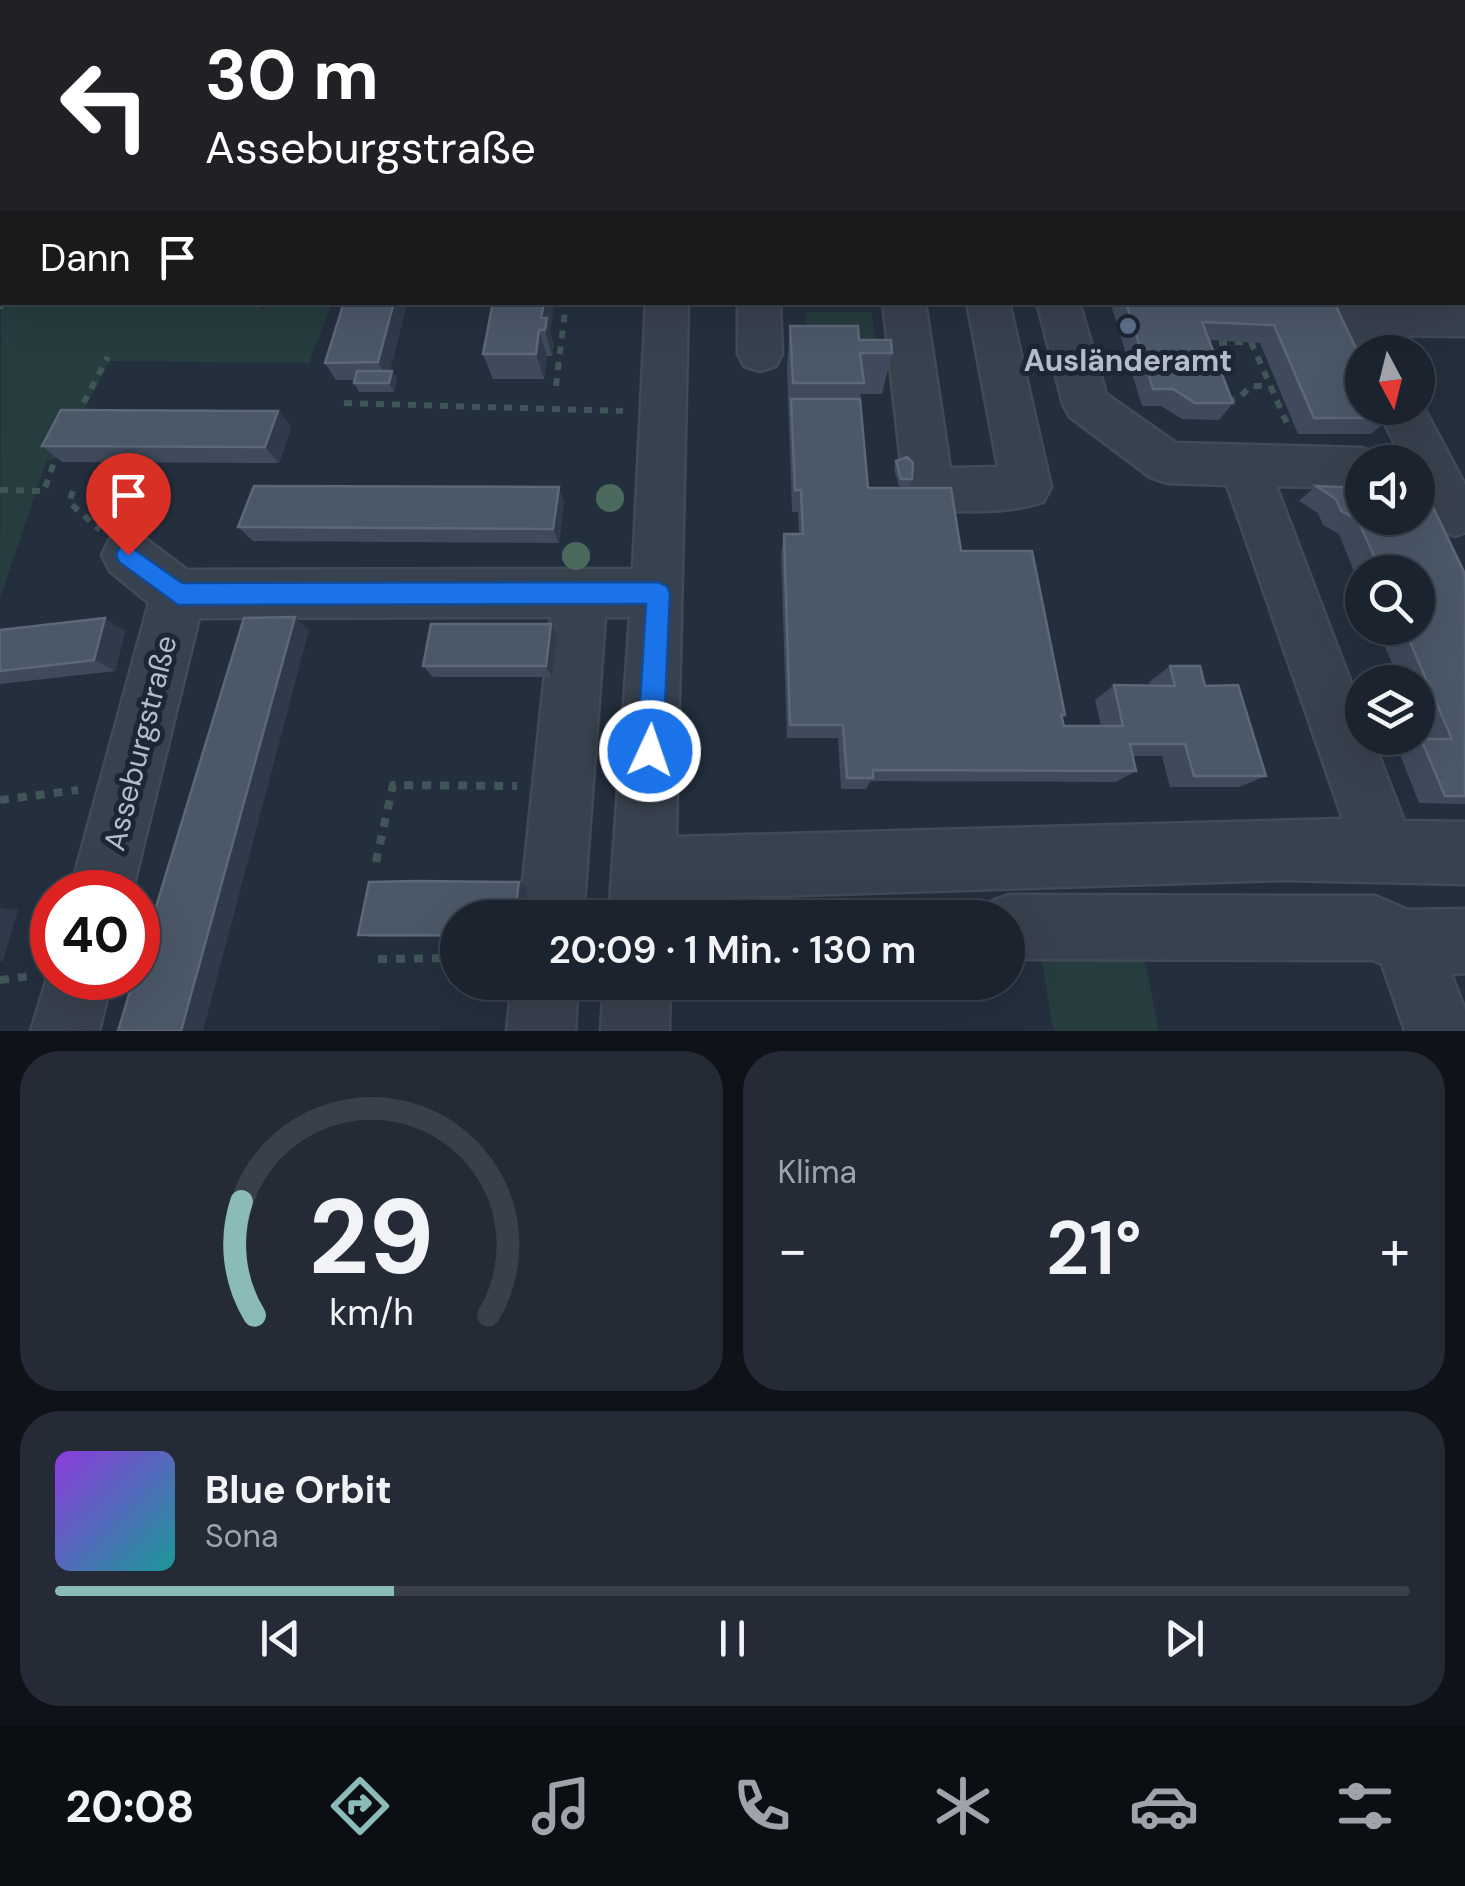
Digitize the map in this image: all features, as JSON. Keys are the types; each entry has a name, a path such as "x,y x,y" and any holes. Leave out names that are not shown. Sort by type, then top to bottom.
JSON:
{"street":[{"path":"667,305 658,593 642,893 1282,849 1465,853"},
{"path":"760,305 760,354"},
{"path":"904,305 930,490 1026,487 989,305"},
{"path":"1059,305 1086,404 1167,463 1345,467"},
{"path":"1363,335 1354,318 1465,320"},
{"path":"1408,425 1446,508"},
{"path":"1244,465 1385,851"},
{"name":"Asseburgstraße","path":"128,555 178,594 658,593"},
{"name":"Asseburgstraße","path":"107,870 178,594"},
{"path":"552,900 580,594"},
{"path":"1025,927 1375,928 1436,941 1439,1031"},
{"path":"65,1031 73,1000"},
{"path":"541,1031 543,1000"},
{"path":"635,1031 637,1000"}],"path":[{"path":"556,386 566,305"},
{"path":"1205,358 1200,343 1251,342 1305,466"},
{"path":"72,425 108,357"},
{"path":"1222,403 1240,398 1251,386 1270,386"},
{"path":"1216,388 1244,465"},
{"path":"344,403 664,412"},
{"path":"0,490 44,491 63,442"},
{"path":"68,502 73,491"},
{"path":"0,500 12,493"},
{"path":"0,800 129,784"},
{"path":"376,862 393,785 564,786"},
{"path":"378,959 440,958"}],"green space":[{"path":"1,305 259,305 261,309 272,305 331,305 309,363 110,361 58,459 47,460 0,598"},
{"path":"805,312 872,312 879,379 807,360"},
{"path":"1042,961 1145,961 1159,1031 1053,1031"}],"building":[{"path":"343,305 393,305 378,362 325,363"},
{"path":"492,305 543,305 541,318 547,318 545,330 539,330 536,354 483,354"},
{"path":"1127,305 1335,305 1350,335 1345,335 1345,418 1314,418 1274,325 1202,322 1233,403 1195,403 1173,389 1153,389"},
{"path":"790,326 858,326 859,340 891,340 892,353 860,353 864,383 793,383"},
{"path":"357,371 392,371 389,383 354,383"},
{"path":"791,399 860,399 868,488 951,488 961,551 1032,551 1064,726 1123,726 1114,685 1175,686 1170,666 1200,666 1205,686 1238,685 1266,776 1194,776 1185,744 1130,744 1136,771 873,770 873,778 847,778 843,725 790,725 784,534 803,534 801,490 795,490"},
{"path":"61,410 278,411 265,447 42,446"},
{"path":"907,457 913,463 912,479 901,479 896,461"},
{"path":"254,486 559,487 553,529 238,527"},
{"path":"1316,486 1345,487 1345,513 1336,499"},
{"path":"1435,511 1465,574 1465,796 1445,796 1428,755 1435,755 1435,739 1452,739 1435,700 1435,665 1420,665 1411,645 1435,645 1435,555 1373,555 1365,535 1435,535"},
{"path":"295,617 181,1031 118,1031 127,1000 160,1000 160,894 244,618"},
{"path":"105,618 94,660 0,671 0,630"},
{"path":"431,624 551,624 546,666 423,666"},
{"path":"369,882 519,882 516,900 440,900 440,935 358,935"}],"place":[{"name":"Ausländeramt","path":"1128,326"}],"route":[{"path":"128,555 178,594 658,593 650,751"}]}
